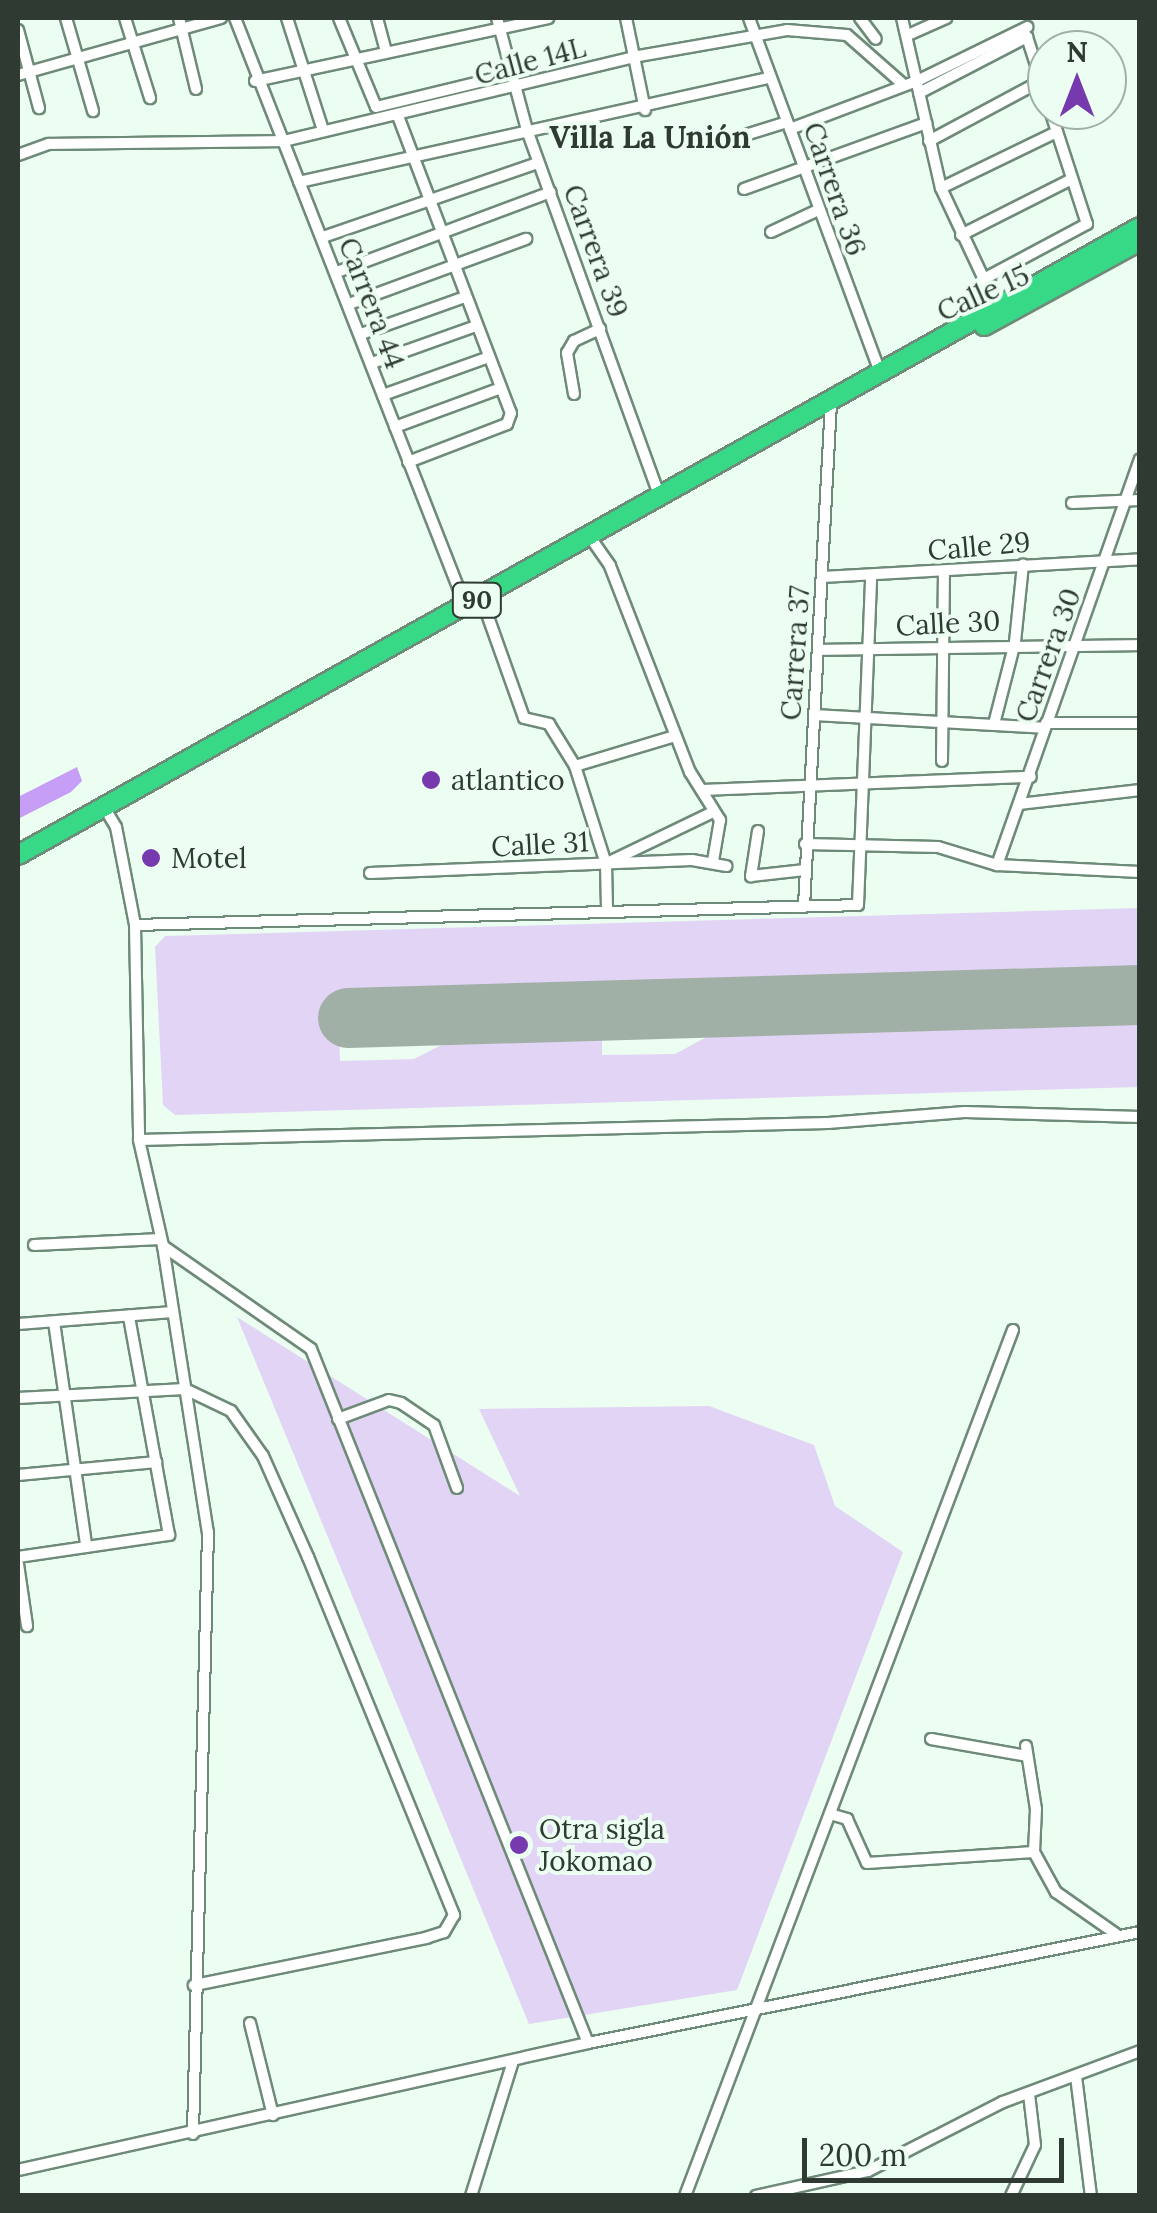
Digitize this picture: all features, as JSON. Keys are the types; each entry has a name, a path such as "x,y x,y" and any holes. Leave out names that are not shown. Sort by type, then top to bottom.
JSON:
{"highway":[{"name":"Calle 15","path":"1000,313 1140,227"},
{"name":"Calle 15","path":"881,376 1140,242"},
{"name":"90","path":"18,855 881,376"}],"street":[{"path":"66,18 94,111"},
{"path":"125,18 150,98"},
{"path":"18,75 181,23 221,18"},
{"name":"Carrera 44","path":"235,18 255,81 338,272 408,462 524,718 549,724 575,766"},
{"path":"287,18 323,130"},
{"path":"339,18 376,107 512,74"},
{"path":"378,18 386,52"},
{"path":"255,81 306,72 498,22 546,18"},
{"path":"626,18 645,110"},
{"name":"Carrera 36","path":"750,18 752,34 816,211 881,376"},
{"path":"860,18 876,39"},
{"path":"902,18 940,188 1000,313"},
{"path":"908,35 946,18"},
{"name":"Carrera 39","path":"498,22 527,130 661,498"},
{"path":"181,23 196,89"},
{"path":"918,87 1027,27"},
{"path":"18,30 39,108"},
{"name":"Calle 14L","path":"18,155 49,144 284,141 515,89 633,56 752,34 847,35 904,85"},
{"path":"726,141 788,126 904,85 918,87 1027,37"},
{"path":"300,182 527,130 645,110 769,78"},
{"path":"929,140 1027,88"},
{"path":"398,116 511,413 507,424 408,462"},
{"path":"744,189 926,122"},
{"path":"940,188 1057,132 1087,224 982,280"},
{"path":"323,238 538,162"},
{"path":"961,235 1072,179"},
{"path":"338,272 550,192"},
{"path":"771,232 816,211"},
{"path":"350,304 526,239"},
{"path":"361,334 465,297"},
{"path":"372,364 476,326"},
{"path":"574,394 566,353 574,341 600,329"},
{"path":"384,396 488,357"},
{"path":"395,427 500,388"},
{"name":"Carrera 37","path":"804,906 831,403"},
{"name":"Carrera 30","path":"997,864 1031,777 1045,725 1079,642 1140,460"},
{"path":"1072,503 1140,500"},
{"path":"590,537 610,566 675,736 721,830 713,861"},
{"name":"Calle 29","path":"823,576 944,574 1023,564 1140,559"},
{"path":"994,724 1015,642 1023,564"},
{"path":"942,760 944,574"},
{"path":"135,925 858,905 857,841 873,648 871,575"},
{"name":"Calle 30","path":"819,650 1015,642 1140,645"},
{"path":"814,715 994,724 1140,723"},
{"path":"607,909 606,864 575,766 675,736"},
{"path":"702,790 810,782 1031,777"},
{"path":"1019,804 1140,790"},
{"path":"104,806 116,828 135,925 138,1140 162,1243 208,1532 193,2134"},
{"path":"606,864 625,849 711,813"},
{"path":"758,831 751,876 804,870"},
{"path":"805,844 857,841 938,847 997,864 1140,872"},
{"name":"Calle 31","path":"370,873 713,861 726,866"},
{"path":"138,1140 828,1123 965,1112 1140,1116"},
{"path":"34,1246 162,1243 310,1349 588,2043"},
{"path":"18,1324 173,1312"},
{"path":"28,1626 18,1561 86,1545 169,1535 129,1316"},
{"path":"54,1322 86,1545"},
{"path":"685,2196 1013,1330"},
{"path":"18,1398 185,1388 231,1411 263,1456 454,1914 444,1932 426,1938 194,1985"},
{"path":"338,1419 389,1400 401,1402 434,1425 457,1488"},
{"path":"18,1475 156,1462"},
{"path":"930,1739 1026,1751 1036,1809 1034,1852 1056,1892 1116,1934"},
{"path":"830,1814 847,1818 854,1846 867,1863 1034,1852"},
{"path":"18,2170 588,2043 1140,1932"},
{"path":"250,2022 273,2115"},
{"path":"756,2196 868,2171 1029,2094 1140,2050"},
{"path":"470,2196 513,2060"},
{"path":"1076,2076 1092,2166 1090,2196"},
{"path":"1011,2196 1035,2145 1029,2094"}],"shaded area":[{"path":"77,767 82,781 71,792 18,819 18,797"},
{"path":"1139,908 1139,974 338,998 340,1061 414,1059 465,1033 602,1032 602,1055 675,1054 729,1025 1139,1013 1139,1087 175,1115 163,1105 155,947 165,936"},
{"path":"237,1317 520,1496 479,1409 709,1406 814,1445 835,1506 903,1552 737,1990 529,2024"}],"runway":[{"path":"348,1018 1140,995"}],"place":[{"name":"atlantico","path":"431,780"},
{"name":"Motel","path":"151,858"},
{"name":"Otra sigla Jokomao","path":"519,1845"}],"district":[{"name":"Villa La Unión","path":"650,137"}]}
